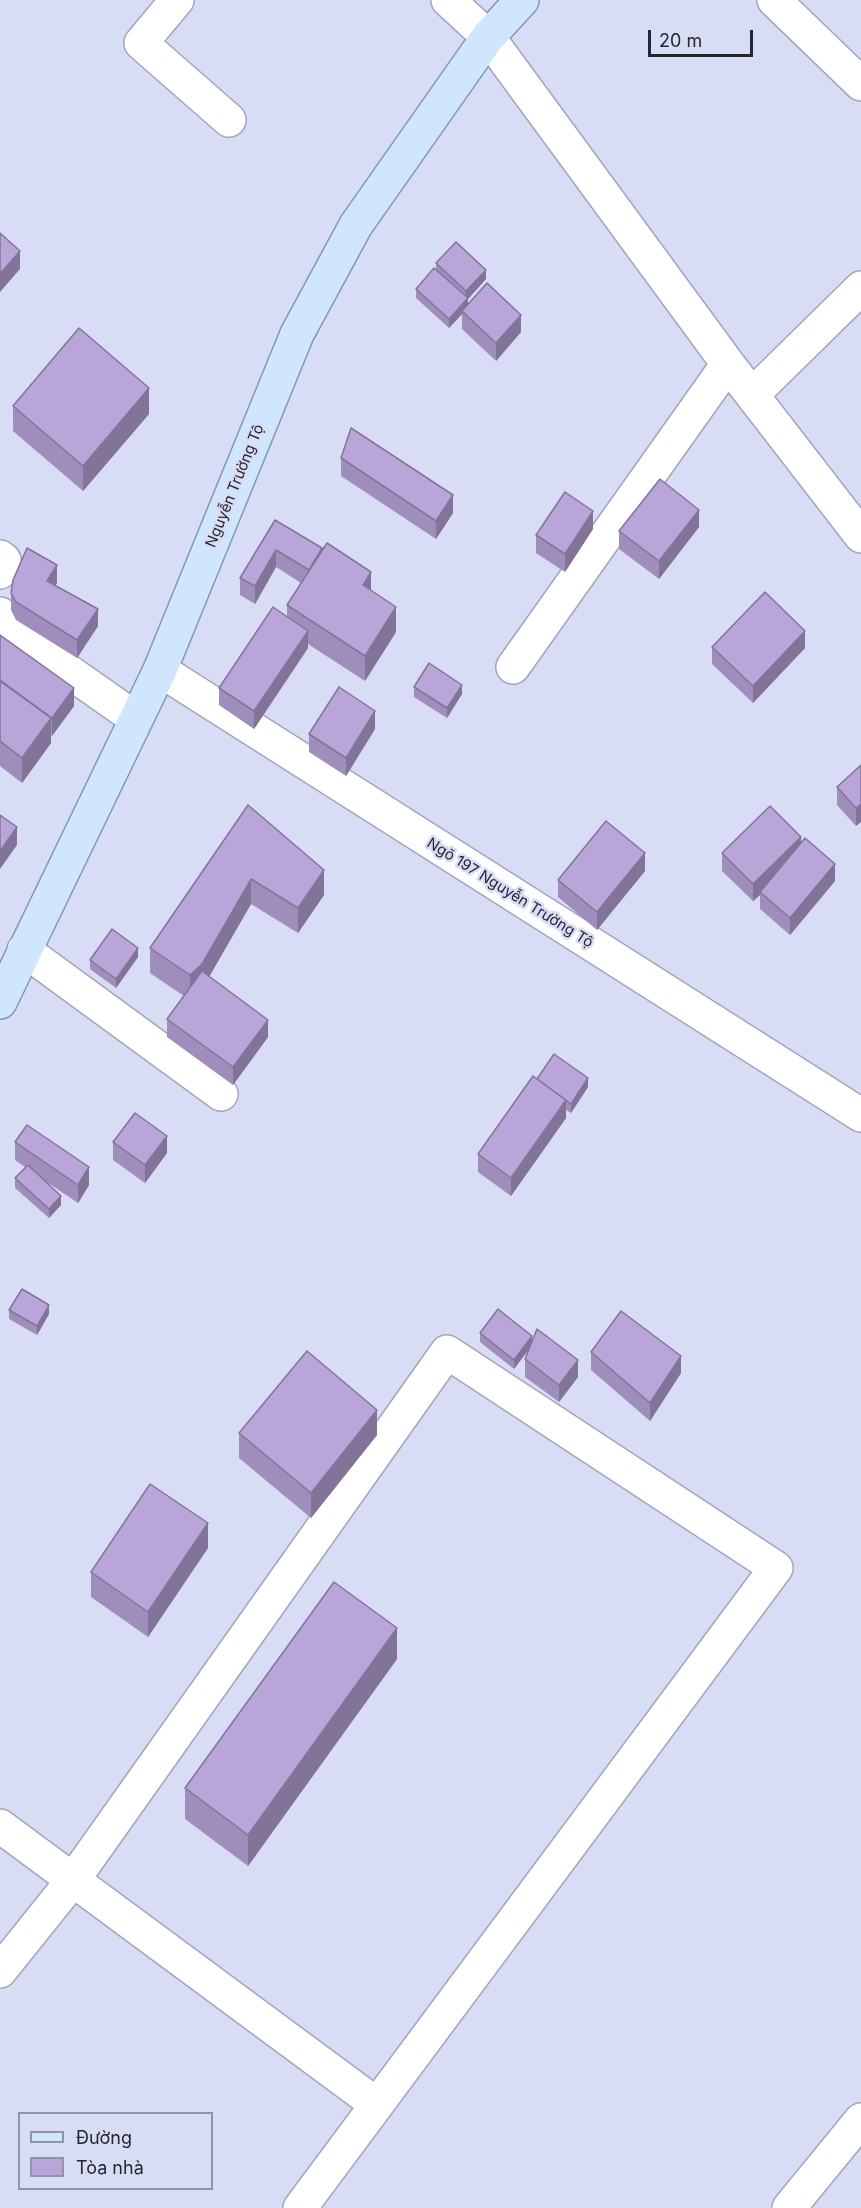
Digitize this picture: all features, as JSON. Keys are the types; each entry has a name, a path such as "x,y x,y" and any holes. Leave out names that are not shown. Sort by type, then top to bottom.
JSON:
{"main road":[{"name":"Nguyễn Trường Tộ","path":"0,1002 160,670 297,334 356,225 488,37 522,0"}],"street":[{"path":"177,0 141,43 229,120"},
{"path":"448,0 488,37 728,364 861,536"},
{"path":"774,0 861,84"},
{"path":"752,394 861,288"},
{"path":"513,667 728,364"},
{"path":"0,557 4,560 0,572"},
{"path":"0,614 8,629 135,718"},
{"name":"Ngõ 197 Nguyễn Trường Tộ","path":"160,670 861,1115"},
{"path":"24,950 221,1094"},
{"path":"0,1971 73,1880 447,1352 776,1568 375,2104 300,2208"},
{"path":"0,1826 375,2104"},
{"path":"789,2208 861,2120"}],"building":[{"path":"0,233 20,251 0,274"},
{"path":"456,242 486,270 466,291 436,263"},
{"path":"434,268 468,298 449,319 416,289"},
{"path":"487,283 521,315 496,343 462,311"},
{"path":"79,328 149,388 83,466 13,406"},
{"path":"351,428 453,495 436,521 341,458"},
{"path":"660,479 699,510 659,561 619,531"},
{"path":"565,492 593,511 565,554 536,535"},
{"path":"275,520 322,548 309,570 276,550 255,586 240,578"},
{"path":"327,543 371,572 363,585 396,607 365,656 287,605"},
{"path":"27,548 57,565 47,581 98,609 77,640 16,602 11,593 13,580"},
{"path":"765,592 805,631 753,686 712,647"},
{"path":"273,607 308,631 254,711 219,688"},
{"path":"0,635 74,688 52,718 0,680"},
{"path":"429,663 462,685 447,708 414,687"},
{"path":"0,681 51,718 22,758 0,741"},
{"path":"339,687 375,711 346,758 309,734"},
{"path":"861,765 861,804 856,808 837,787"},
{"path":"248,805 324,870 298,908 251,879 202,964 190,975 150,948"},
{"path":"770,806 801,837 753,884 722,853"},
{"path":"0,815 17,827 0,851"},
{"path":"606,821 645,853 597,912 558,880"},
{"path":"805,838 835,864 790,918 760,892"},
{"path":"112,929 138,948 116,979 90,960"},
{"path":"202,971 268,1020 233,1067 167,1019"},
{"path":"554,1054 588,1078 571,1104 537,1079"},
{"path":"533,1076 566,1100 511,1178 478,1154"},
{"path":"135,1113 167,1136 145,1165 113,1142"},
{"path":"27,1125 89,1167 78,1185 15,1142"},
{"path":"28,1165 61,1196 49,1209 15,1178"},
{"path":"22,1289 49,1305 37,1326 9,1310"},
{"path":"498,1309 532,1336 514,1360 480,1333"},
{"path":"621,1311 681,1356 650,1403 591,1352"},
{"path":"537,1329 578,1360 559,1385 525,1359"},
{"path":"307,1351 377,1410 311,1493 239,1433"},
{"path":"150,1484 208,1523 148,1612 91,1572"},
{"path":"334,1582 397,1628 248,1835 185,1788"}]}
